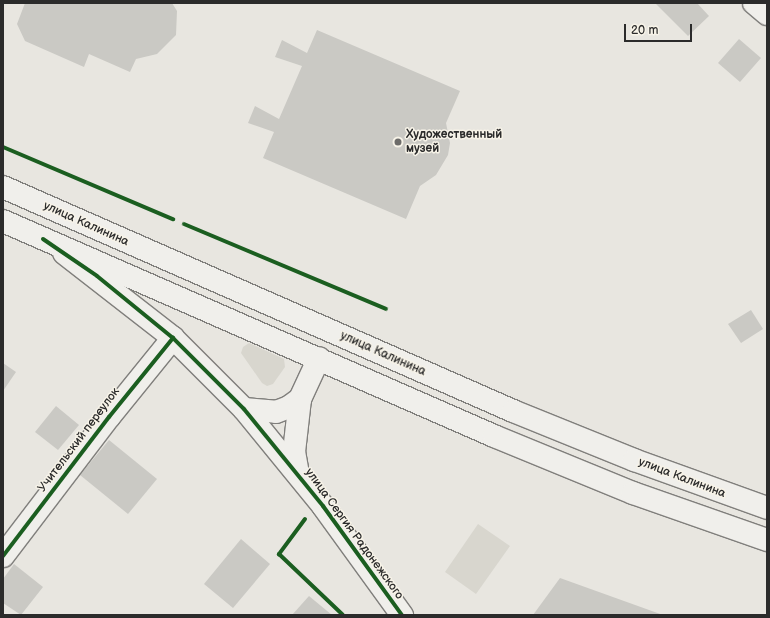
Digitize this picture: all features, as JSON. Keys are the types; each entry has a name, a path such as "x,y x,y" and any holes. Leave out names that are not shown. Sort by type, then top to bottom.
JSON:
{"main road":[{"path":"754,3 767,14"},
{"name":"улица Калинина","path":"3,187 513,411 649,465 767,508"},
{"path":"3,221 319,358 494,436 633,493 767,540"},
{"name":"улица Сергия Радонежского","path":"43,239 96,276 173,338 244,409 298,474 402,615"},
{"name":"улица Сергия Радонежского","path":"298,474 294,452 300,399 330,330"},
{"name":"Учительский переулок","path":"3,556 109,417 173,338"},
{"path":"244,409 276,412 300,399"}],"shaded area":[{"path":"249,343 284,359 285,367 273,384 267,386 262,383 241,353 243,347"},
{"path":"478,524 510,546 476,594 445,572"}],"building":[{"path":"25,3 172,3 177,11 176,35 157,54 136,59 130,72 89,54 84,67 25,41 17,24"},
{"path":"655,3 697,3 709,16 688,36"},
{"path":"317,30 460,91 446,123 450,143 448,155 436,175 420,186 406,219 263,158 274,132 248,123 255,106 279,119 302,66 275,57 282,40 307,53"},
{"path":"739,39 761,58 740,82 718,63"},
{"path":"751,310 763,329 741,343 728,324"},
{"path":"3,363 16,372 3,391"},
{"path":"56,406 79,425 58,450 35,432"},
{"path":"109,440 157,479 128,514 80,475"},
{"path":"241,539 270,564 233,608 204,584"},
{"path":"14,564 43,587 21,615 3,603 3,579"},
{"path":"560,578 663,615 533,615"},
{"path":"309,596 332,615 292,615"}],"cycle path":[{"path":"3,147 173,219"},
{"path":"184,224 386,309"},
{"path":"43,239 97,276 173,338 244,409 323,506 402,615"},
{"path":"3,556 109,417 173,338"},
{"path":"305,519 279,554 343,615"}],"place":[{"name":"Художественный музей","path":"398,142"}]}
